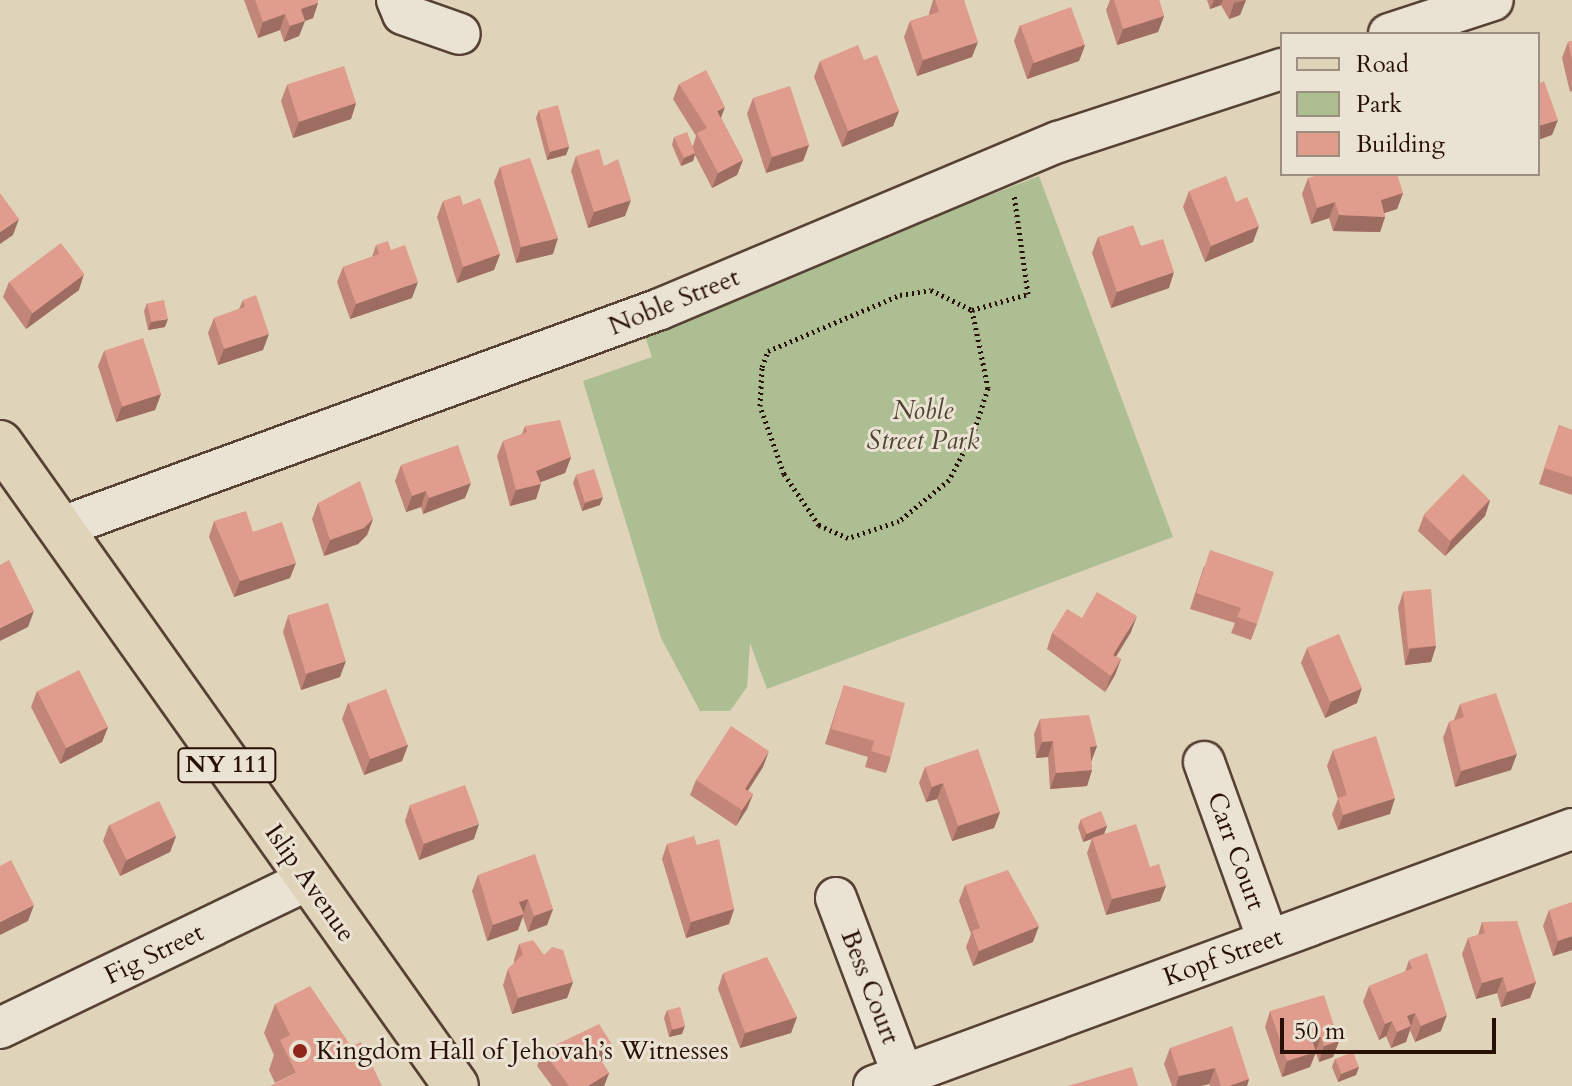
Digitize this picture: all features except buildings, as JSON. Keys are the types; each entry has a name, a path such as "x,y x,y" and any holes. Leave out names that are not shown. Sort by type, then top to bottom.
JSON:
{"main road":[{"name":"Islip Avenue","path":"0,443 456,1086"}],"street":[{"path":"397,0 403,14 460,34"},
{"path":"1395,32 1493,0"},
{"name":"Noble Street","path":"62,527 660,309 1010,162 1280,70"},
{"name":"Carr Court","path":"1204,762 1268,940"},
{"name":"Kopf Street","path":"889,1081 1572,829"},
{"name":"Fig Street","path":"0,1028 307,880"},
{"name":"Bess Court","path":"836,898 889,1081"}],"path":[{"path":"972,310 988,388 949,480 899,521 867,536 848,538 819,525 784,474 760,406 768,351 900,295 931,290 972,310 1028,294 1010,162"}],"green space":[{"name":"Noble Street Park","path":"1039,176 1173,537 767,689 750,643 747,687 730,711 700,711 661,638 583,381 652,357 643,330"}],"place":[{"name":"Kingdom Hall of Jehovah’s Witnesses","path":"300,1051"}]}
